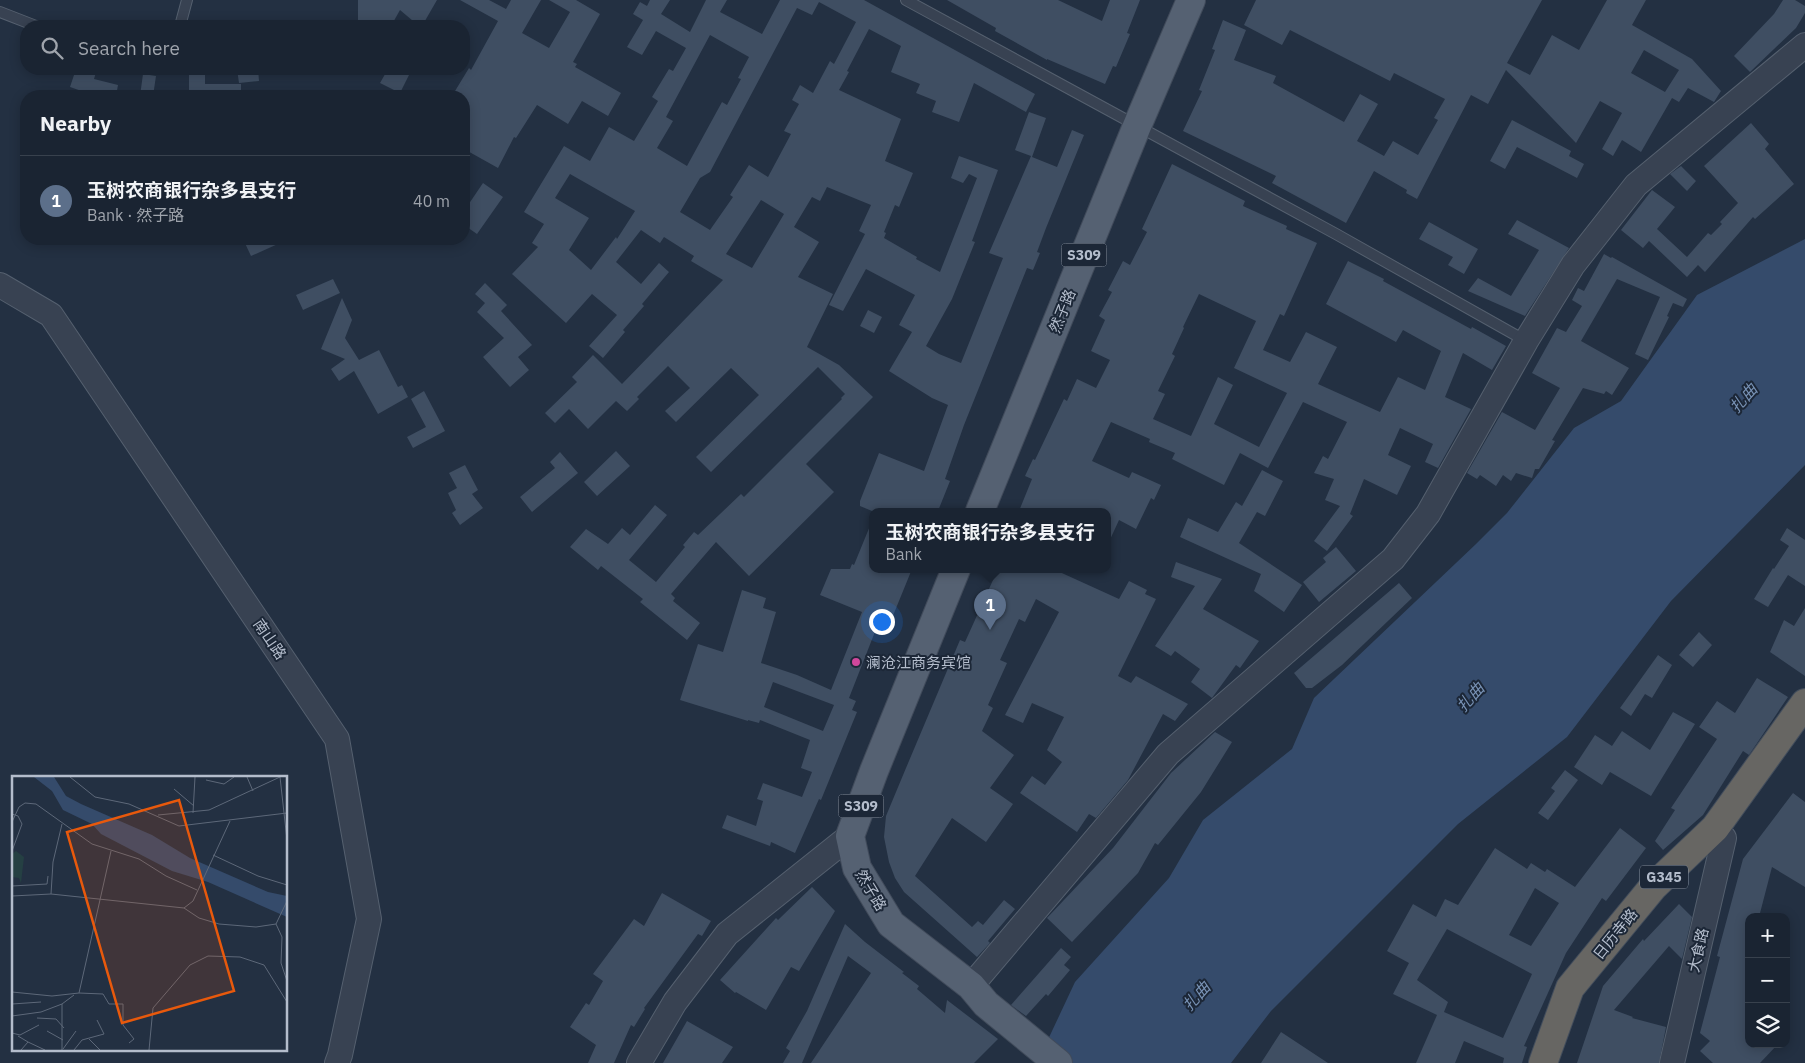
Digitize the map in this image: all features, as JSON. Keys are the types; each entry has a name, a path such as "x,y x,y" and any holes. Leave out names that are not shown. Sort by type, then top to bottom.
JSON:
{"highway":[{"name":"日历寺路","path":"1543,1063 1570,988 1653,887 1715,828 1805,703"},
{"name":"日历寺路","path":"1558,1063 1579,994 1666,897 1724,838 1805,727"}],"main road":[{"name":"然子路","path":"981,508 1190,0"},
{"name":"S309","path":"850,836 874,771 954,573"},
{"name":"然子路","path":"850,836 857,868 892,924 1058,1063"}],"street":[{"path":"978,995 1168,754 1393,559 1428,514 1526,342 1573,265 1636,185 1805,45"},
{"name":"南山路","path":"0,285 52,315 338,738 368,919 337,1063"},
{"path":"639,1063 675,1002 727,934 850,836"},
{"name":"大食路","path":"1672,1063 1724,838"}],"lane":[{"path":"182,20 187,0"},
{"path":"906,0 1336,234 1526,342"},
{"path":"0,12 21,20"}],"water":[{"name":"扎曲","path":"1805,239 1805,465 1671,601 1567,737 1458,824 1271,1011 1231,1063 1037,1063 1075,982 1169,878 1203,820 1292,749 1314,698 1507,513 1574,428 1621,401 1697,295"}],"building":[{"path":"358,0 437,0 425,20 412,20 400,10 394,20 358,20"},
{"path":"460,0 489,0 506,9 511,0 541,0 522,33 549,48 570,12 549,0 576,0 600,14 573,62 577,64 575,67 621,93 608,116 582,101 568,124 537,105 516,138 514,137 498,168 470,152 470,90 456,90 465,75 470,75 470,69 498,21"},
{"path":"650,0 670,0 661,14 690,32 706,0 727,0 720,12 762,34 780,0 864,0 1035,94 1026,112 974,83 959,122 932,112 936,101 916,93 920,84 891,72 901,46 869,29 839,90 901,119 885,161 913,173 899,207 895,205 884,232 886,233 884,238 940,272 977,178 969,174 963,183 951,178 959,156 998,170 972,241 975,242 952,299 926,346 939,354 961,363 1003,258 989,253 1031,156 1015,150 1029,112 1046,118 1032,157 1057,167 1072,130 1084,135 1046,228 1037,252 1040,253 1033,270 1027,268 964,425 945,479 950,481 939,508 869,508 869,510 860,506 860,501 879,453 924,471 948,405 932,398 889,371 912,332 899,325 915,295 866,269 843,311 829,305 865,234 859,231 871,205 827,187 820,201 812,197 794,227 819,242 798,277 833,294 807,347 839,365 873,397 806,464 834,492 749,576 716,542 671,594 675,598 673,601 700,623 687,640 640,602 643,599 601,566 598,570 570,547 586,529 608,544 622,528 630,535 655,505 667,515 629,560 656,582 685,547 683,545 694,532 698,535 741,494 744,497 845,394 818,367 711,472 696,457 759,395 731,368 676,422 665,411 690,388 668,366 637,397 639,399 627,411 616,401 588,429 569,409 555,423 545,413 577,382 572,377 593,355 622,384 723,280 691,261 694,256 664,237 660,243 641,230 616,262 641,284 659,263 669,272 642,304 644,306 623,330 625,332 603,358 589,346 617,315 592,294 566,323 512,274 538,247 532,243 544,224 524,212 564,146 590,161 609,127 634,141 658,101 652,97 669,69 673,71 686,48 656,31 642,55 627,47 643,20 633,14 640,2 647,6","holes":["819,2 856,22 834,64 830,61 813,93 800,85 792,100 799,104 784,131 791,134 768,177 749,165 730,195 733,197 710,230 680,212 700,178 710,172 797,8 812,15","710,35 749,57 738,78 741,79 727,105 722,102 687,166 657,148 673,121 666,117","570,174 635,211 617,239 616,237 591,270 569,250 589,218 555,198","761,200 784,214 752,268 726,254"]},
{"path":"947,0 1058,0 1102,21 1110,0 1140,0 1127,33 1130,34 1116,67 1113,66 1105,84 1047,60 995,31 996,28"},
{"path":"1256,0 1542,0 1507,63 1530,75 1552,35 1579,50 1607,0 1646,0 1632,25 1692,59 1721,91 1714,102 1688,88 1679,102 1672,98 1641,152 1622,140 1613,156 1602,149 1622,113 1600,101 1576,143 1506,70 1488,104 1471,95 1417,199 1406,193 1407,190 1374,171 1346,223 1272,183 1276,176 1183,131 1202,91 1199,90 1215,50 1212,49 1223,20 1246,30 1234,60 1276,76 1273,83 1344,122 1360,94 1378,104 1357,141 1384,156 1393,141 1418,155 1438,120 1434,118 1445,99 1394,73 1390,81 1290,30 1282,45 1244,25","holes":["1644,50 1679,70 1665,92 1631,73"]},
{"path":"1783,0 1795,0 1805,6 1805,13 1796,28 1750,72 1734,56 1774,14"},
{"path":"74,75 95,75 94,79 118,85 117,90 79,90 70,87"},
{"path":"143,75 156,76 154,90 141,90"},
{"path":"189,75 205,75 205,84 241,84 241,90 189,90"},
{"path":"238,75 258,75 259,81 239,83"},
{"path":"385,75 409,75 402,90 394,90 380,83"},
{"path":"1512,120 1571,151 1569,156 1584,164 1577,178 1517,147 1505,169 1490,161"},
{"path":"1751,123 1769,144 1765,149 1794,184 1755,219 1753,217 1705,272 1698,265 1687,277 1649,241 1643,248 1621,230 1652,190 1675,207 1657,229 1687,257 1708,233 1711,235 1722,224 1720,222 1738,203 1704,166"},
{"path":"1172,164 1245,201 1243,206 1287,226 1286,229 1317,243 1284,316 1280,314 1263,350 1290,362 1306,332 1337,347 1318,384 1380,412 1398,377 1425,390 1441,351 1403,330 1396,342 1326,304 1348,261 1384,279 1383,281 1471,329 1472,327 1506,346 1492,370 1463,353 1445,397 1471,409 1438,468 1425,462 1433,444 1400,428 1388,455 1411,466 1397,495 1364,479 1350,514 1353,516 1327,551 1314,541 1340,506 1325,500 1334,479 1314,473 1323,456 1328,459 1347,422 1303,402 1268,468 1240,453 1224,485 1172,459 1175,453 1149,442 1150,439 1111,422 1092,461 1129,478 1132,472 1161,485 1154,500 1151,498 1136,529 1119,520 1111,537 1111,508 1020,508 1032,479 1025,476 1033,459 1035,460 1064,399 1067,401 1077,379 1096,388 1110,360 1091,351 1105,320 1099,316 1112,292 1108,290 1123,261 1130,265 1147,232 1142,229","holes":["1199,294 1256,321 1234,368 1287,393 1259,447 1214,424 1233,385 1218,377 1191,436 1153,419 1165,394 1158,391 1175,356 1172,354"]},
{"path":"1681,166 1696,181 1687,191 1670,174"},
{"path":"483,183 503,197 477,234 470,229 470,202"},
{"path":"1517,220 1569,248 1525,316 1468,291 1478,278 1511,296 1539,250 1508,234"},
{"path":"1429,222 1478,249 1464,274 1448,265 1453,257 1419,239"},
{"path":"246,245 276,245 251,256"},
{"path":"1604,254 1687,299 1683,307 1673,303 1667,316 1669,317 1648,360 1635,354 1660,297 1617,279 1581,341 1629,368 1612,395 1606,391 1604,394 1583,388 1552,440 1555,441 1539,469 1535,469 1532,478 1516,473 1511,481 1503,475 1496,486 1480,475 1477,479 1467,473 1502,412 1535,430 1560,388 1532,373 1557,328 1566,332 1582,306 1572,300 1578,288 1584,291"},
{"path":"333,279 340,293 303,310 296,295"},
{"path":"485,283 507,305 501,311 532,345 518,357 529,370 510,387 483,357 504,338 477,312 485,303 475,294"},
{"path":"342,298 352,320 345,338 359,360 379,350 398,387 402,385 408,397 378,414 354,371 339,381 331,369 345,359 321,349"},
{"path":"868,310 882,317 874,333 860,326"},
{"path":"424,391 445,431 413,448 407,437 426,427 411,399"},
{"path":"616,451 630,466 597,496 584,482"},
{"path":"560,452 578,473 532,512 520,497 555,468 550,462"},
{"path":"465,465 478,490 472,494 483,508 460,525 452,513 456,510 448,493 457,488 449,473"},
{"path":"1262,470 1283,481 1265,516 1257,512 1239,543 1302,585 1284,612 1254,591 1261,574 1180,537 1188,518 1218,532 1236,502 1242,506"},
{"path":"869,528 869,573 910,573 890,623 880,619 849,698 856,701 852,710 857,712 821,800 819,799 795,853 771,842 770,846 722,828 727,815 756,826 763,801 757,799 763,783 802,797 812,772 801,768 810,740 760,720 759,723 748,721 680,700 698,644 723,652 742,590 766,598 763,608 776,612 761,663 797,675 831,690 862,612 820,595 831,569 850,569 852,564 854,565","holes":["773,682 834,705 823,731 764,707"]},
{"path":"1787,528 1805,540 1805,586 1788,575 1768,607 1754,599 1789,546 1780,540"},
{"path":"1336,547 1356,571 1319,602 1303,582 1326,562 1323,558"},
{"path":"1176,562 1222,579 1203,609 1259,641 1240,668 1236,665 1212,698 1191,682 1200,669 1175,651 1171,656 1155,646 1195,586 1171,577"},
{"path":"996,573 1062,573 1119,599 1129,581 1147,590 1145,594 1156,599 1118,676 1131,683 1136,676 1188,704 1175,721 1163,714 1128,780 1096,818 1089,814 1077,832 1020,793 1032,776 1045,785 1062,762 1047,750 1064,717 1032,703 1023,723 1005,715 1059,612 1036,599 1025,622 1019,619 1000,660 1007,663 988,705 993,708 982,731 1014,755 990,788 1013,804 986,842 952,818 915,876 972,927 978,921 983,925 1004,900 1015,909 988,941 990,943 977,957 904,892 895,878 889,862 884,837 886,816 960,640 965,642"},
{"path":"1399,583 1412,598 1342,665 1312,688 1306,688 1294,673"},
{"path":"1805,608 1805,676 1770,652 1784,620 1794,626"},
{"path":"1699,632 1712,645 1693,667 1679,655"},
{"path":"1658,655 1672,665 1652,698 1645,694 1631,716 1620,708"},
{"path":"1757,678 1788,697 1749,755 1743,751 1703,815 1663,850 1655,841 1675,810 1671,808 1717,739 1699,727 1717,701 1735,713"},
{"path":"1673,712 1695,724 1651,796 1610,772 1602,785 1574,767 1595,735 1612,746 1622,731 1650,750"},
{"path":"1215,732 1232,742 1201,792 1158,845 1155,843 1138,873 1072,942 1047,918 1113,848 1171,773"},
{"path":"1565,770 1578,780 1548,820 1538,813 1555,791 1551,788"},
{"path":"1793,793 1805,802 1805,887 1772,867 1760,913 1745,913 1745,1048 1774,1048 1760,1063 1713,1063 1700,1051 1710,1041 1700,1033 1720,957 1717,956 1743,859"},
{"path":"1620,828 1646,848 1606,901 1602,898 1566,953 1524,1046 1527,1047 1522,1063 1503,1063 1504,1058 1464,1041 1455,1063 1416,1063 1437,1015 1393,994 1409,963 1387,951 1413,904 1436,917 1445,899 1458,905 1495,848 1527,869 1531,863 1545,872 1547,869 1575,887","holes":["1535,888 1559,903 1531,946 1509,935","1447,929 1532,974 1503,1038 1444,1012 1448,1002 1417,980"]},
{"path":"812,887 835,911 799,971 791,967 766,1010 735,993 720,980 776,918 778,920"},
{"path":"662,893 711,921 702,936 698,934 644,1008 634,1027 631,1025 614,1063 588,1063 596,1045 570,1027 586,1003 589,1005 603,981 593,974 634,919 644,926"},
{"path":"1679,904 1692,917 1682,959 1669,946 1614,1010 1632,1018 1666,1027 1659,1063 1577,1063 1603,986 1643,939 1644,941"},
{"path":"845,924 904,972 902,973 919,986 917,989 945,1013 947,1000 998,1039 974,1063 811,1063 871,973 848,956 802,1063 783,1063 790,1051 786,1048 807,1011"},
{"path":"1061,948 1071,957 1064,965 1070,970 1048,996 1046,994 1026,1016 1011,1005"},
{"path":"687,1021 733,1047 722,1063 663,1063"},
{"path":"1281,1032 1328,1063 1261,1063"}],"place":[{"name":"玉树农商银行杂多县支行","path":"990,630"},
{"name":"澜沧江商务宾馆","path":"856,662"}]}
